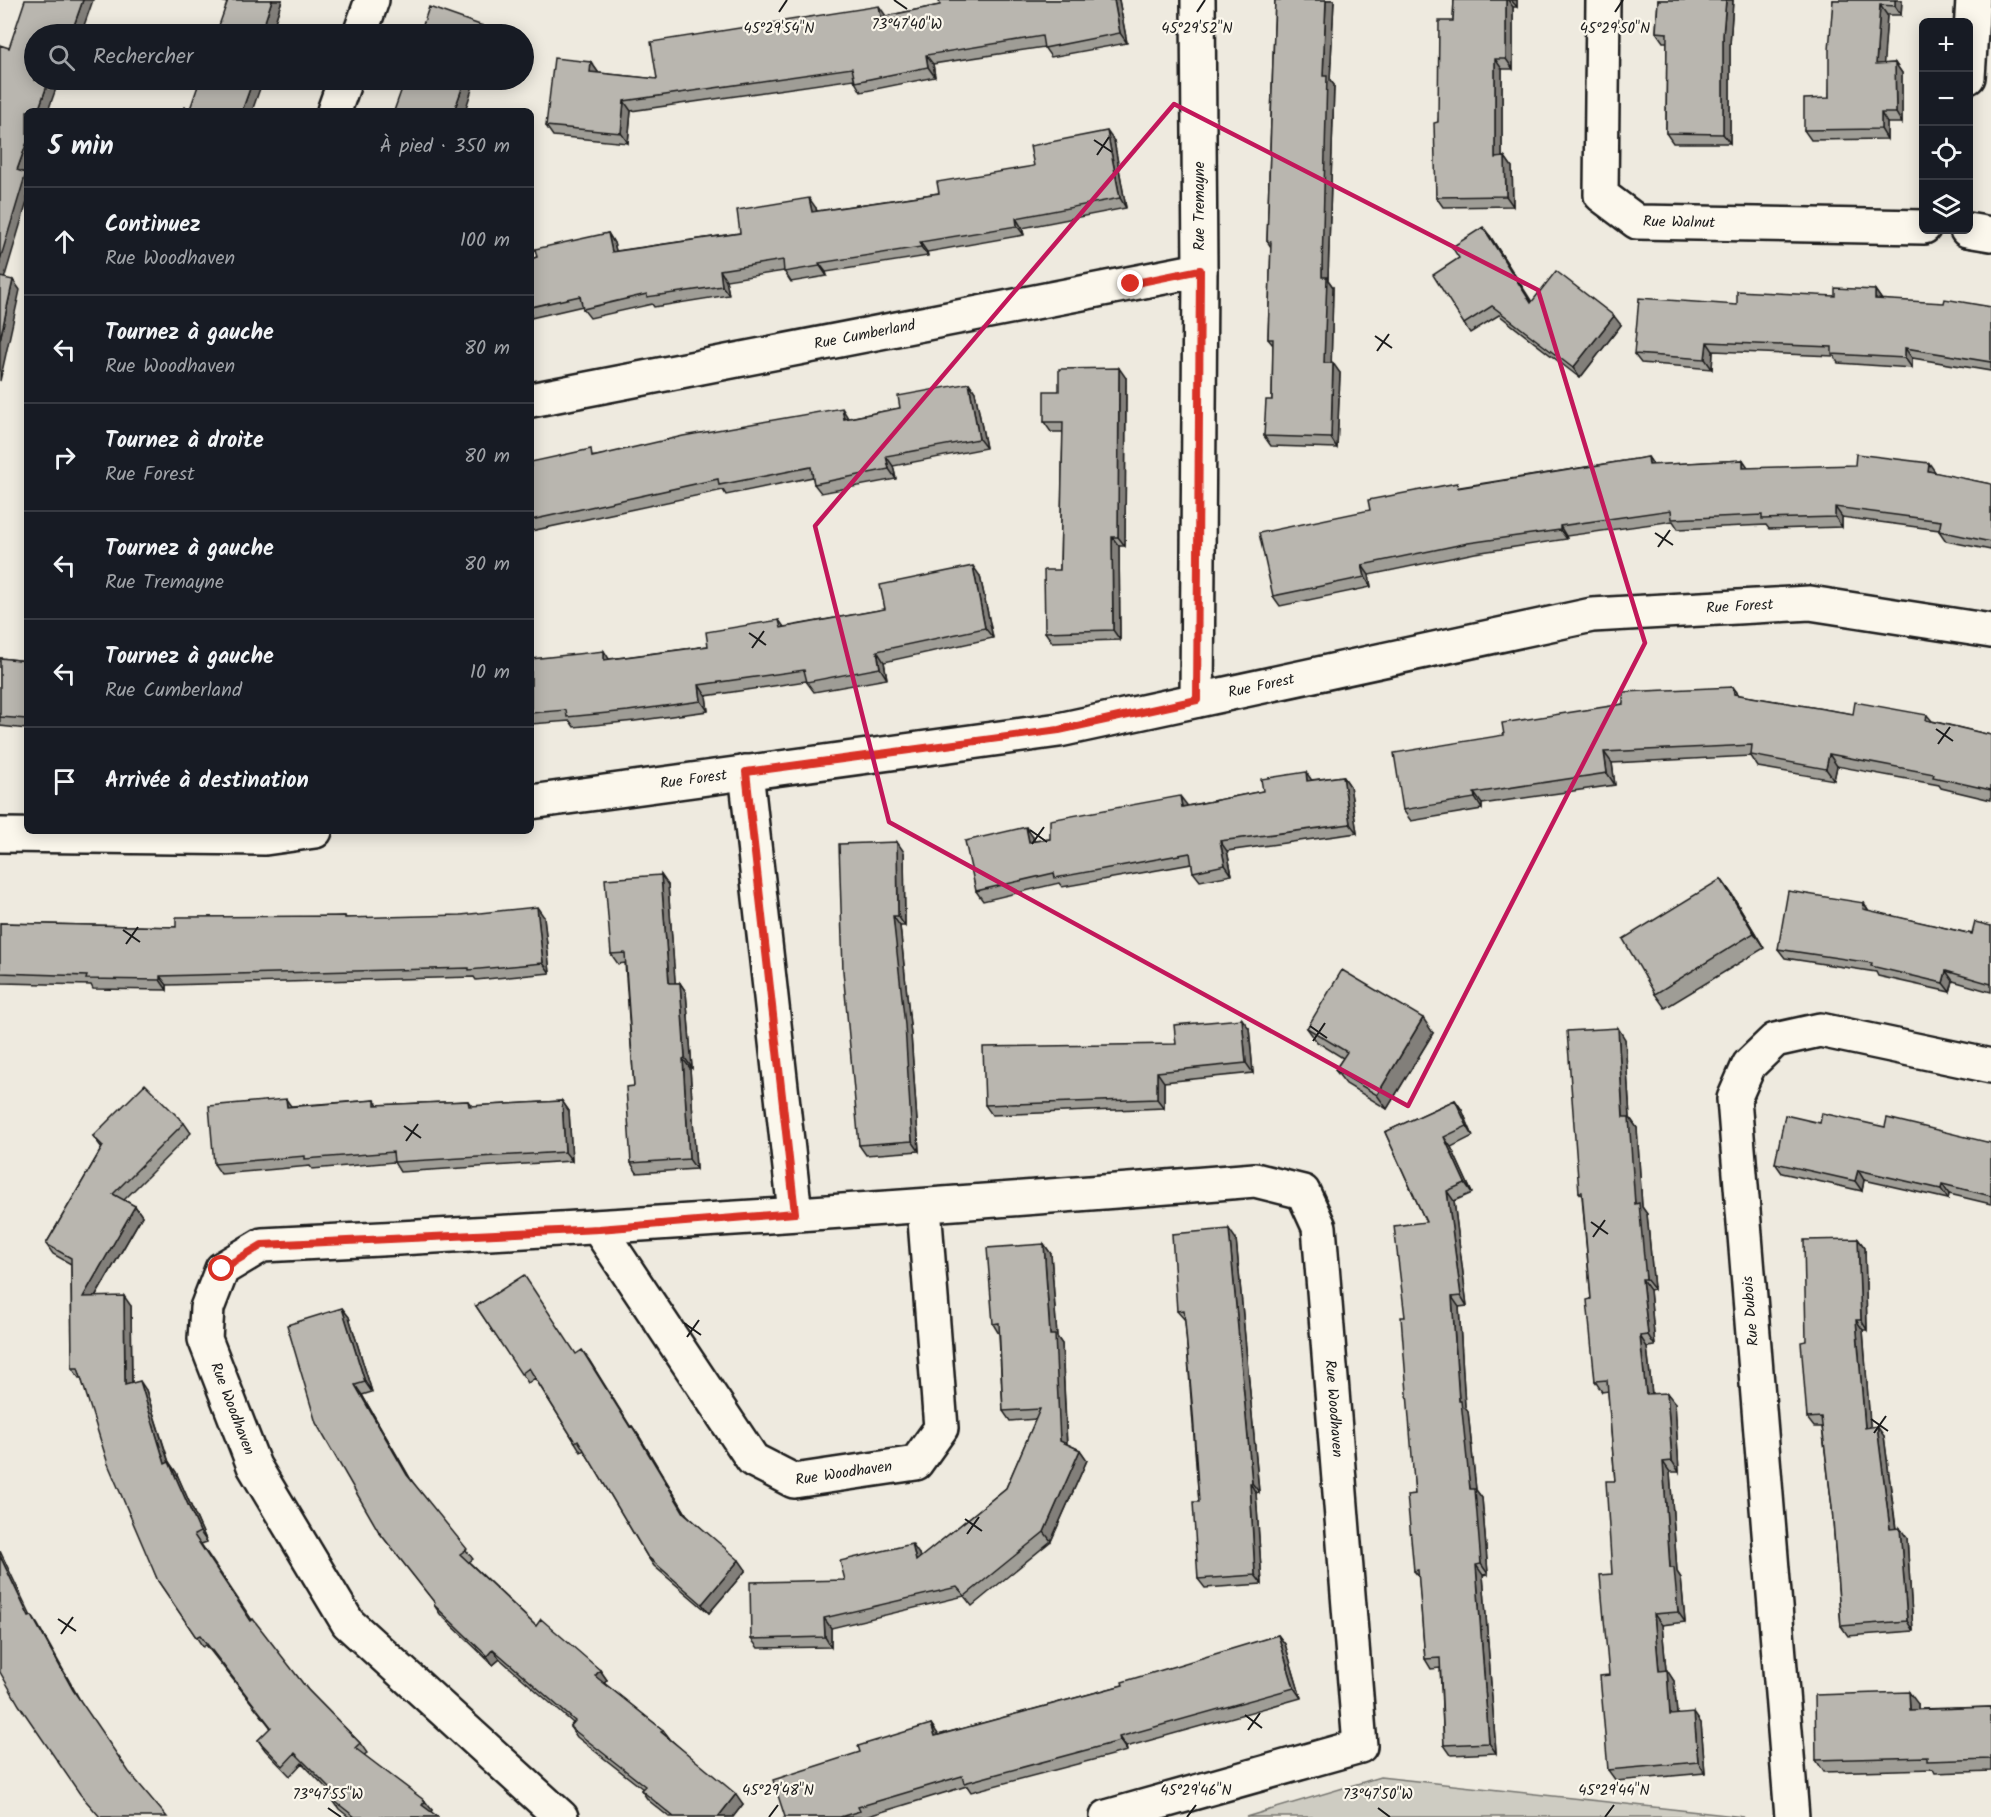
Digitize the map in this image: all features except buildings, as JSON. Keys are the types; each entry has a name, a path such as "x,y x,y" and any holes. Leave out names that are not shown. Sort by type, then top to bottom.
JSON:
{"street":[{"path":"364,24 372,0"},
{"name":"Rue Tremayne","path":"1197,700 1200,270 1198,0"},
{"name":"Rue Walnut","path":"1603,0 1601,195 1637,222 1919,227"},
{"path":"1968,72 1973,0"},
{"path":"335,108 341,90"},
{"path":"1973,231 1991,234"},
{"name":"Rue Cumberland","path":"534,399 1200,270"},
{"name":"Rue Forest","path":"534,802 1059,730 1592,615 1810,603 1991,631"},
{"path":"746,772 795,1213"},
{"path":"0,835 265,838 294,834"},
{"name":"Rue Dubois","path":"1792,1817 1734,1099 1749,1065 1775,1040 1820,1030 1991,1066"},
{"name":"Rue Woodhaven","path":"561,1817 348,1623 254,1466 205,1339 207,1308 222,1269 262,1245 599,1229 795,1213 924,1207 1255,1180 1303,1192 1319,1227 1360,1746 1107,1817"},
{"name":"Rue Woodhaven","path":"599,1229 753,1461 794,1481 916,1463 941,1428 924,1207"}],"highlighted area":[{"path":"1174,104 1538,290 1645,643 1408,1106 889,822 815,526"}],"shaded area":[{"path":"1380,1777 1744,1817 1246,1817"}],"route":[{"path":"222,1269 262,1245 599,1229 795,1213 746,772 1059,730 1197,700 1200,270 1131,284"}]}
